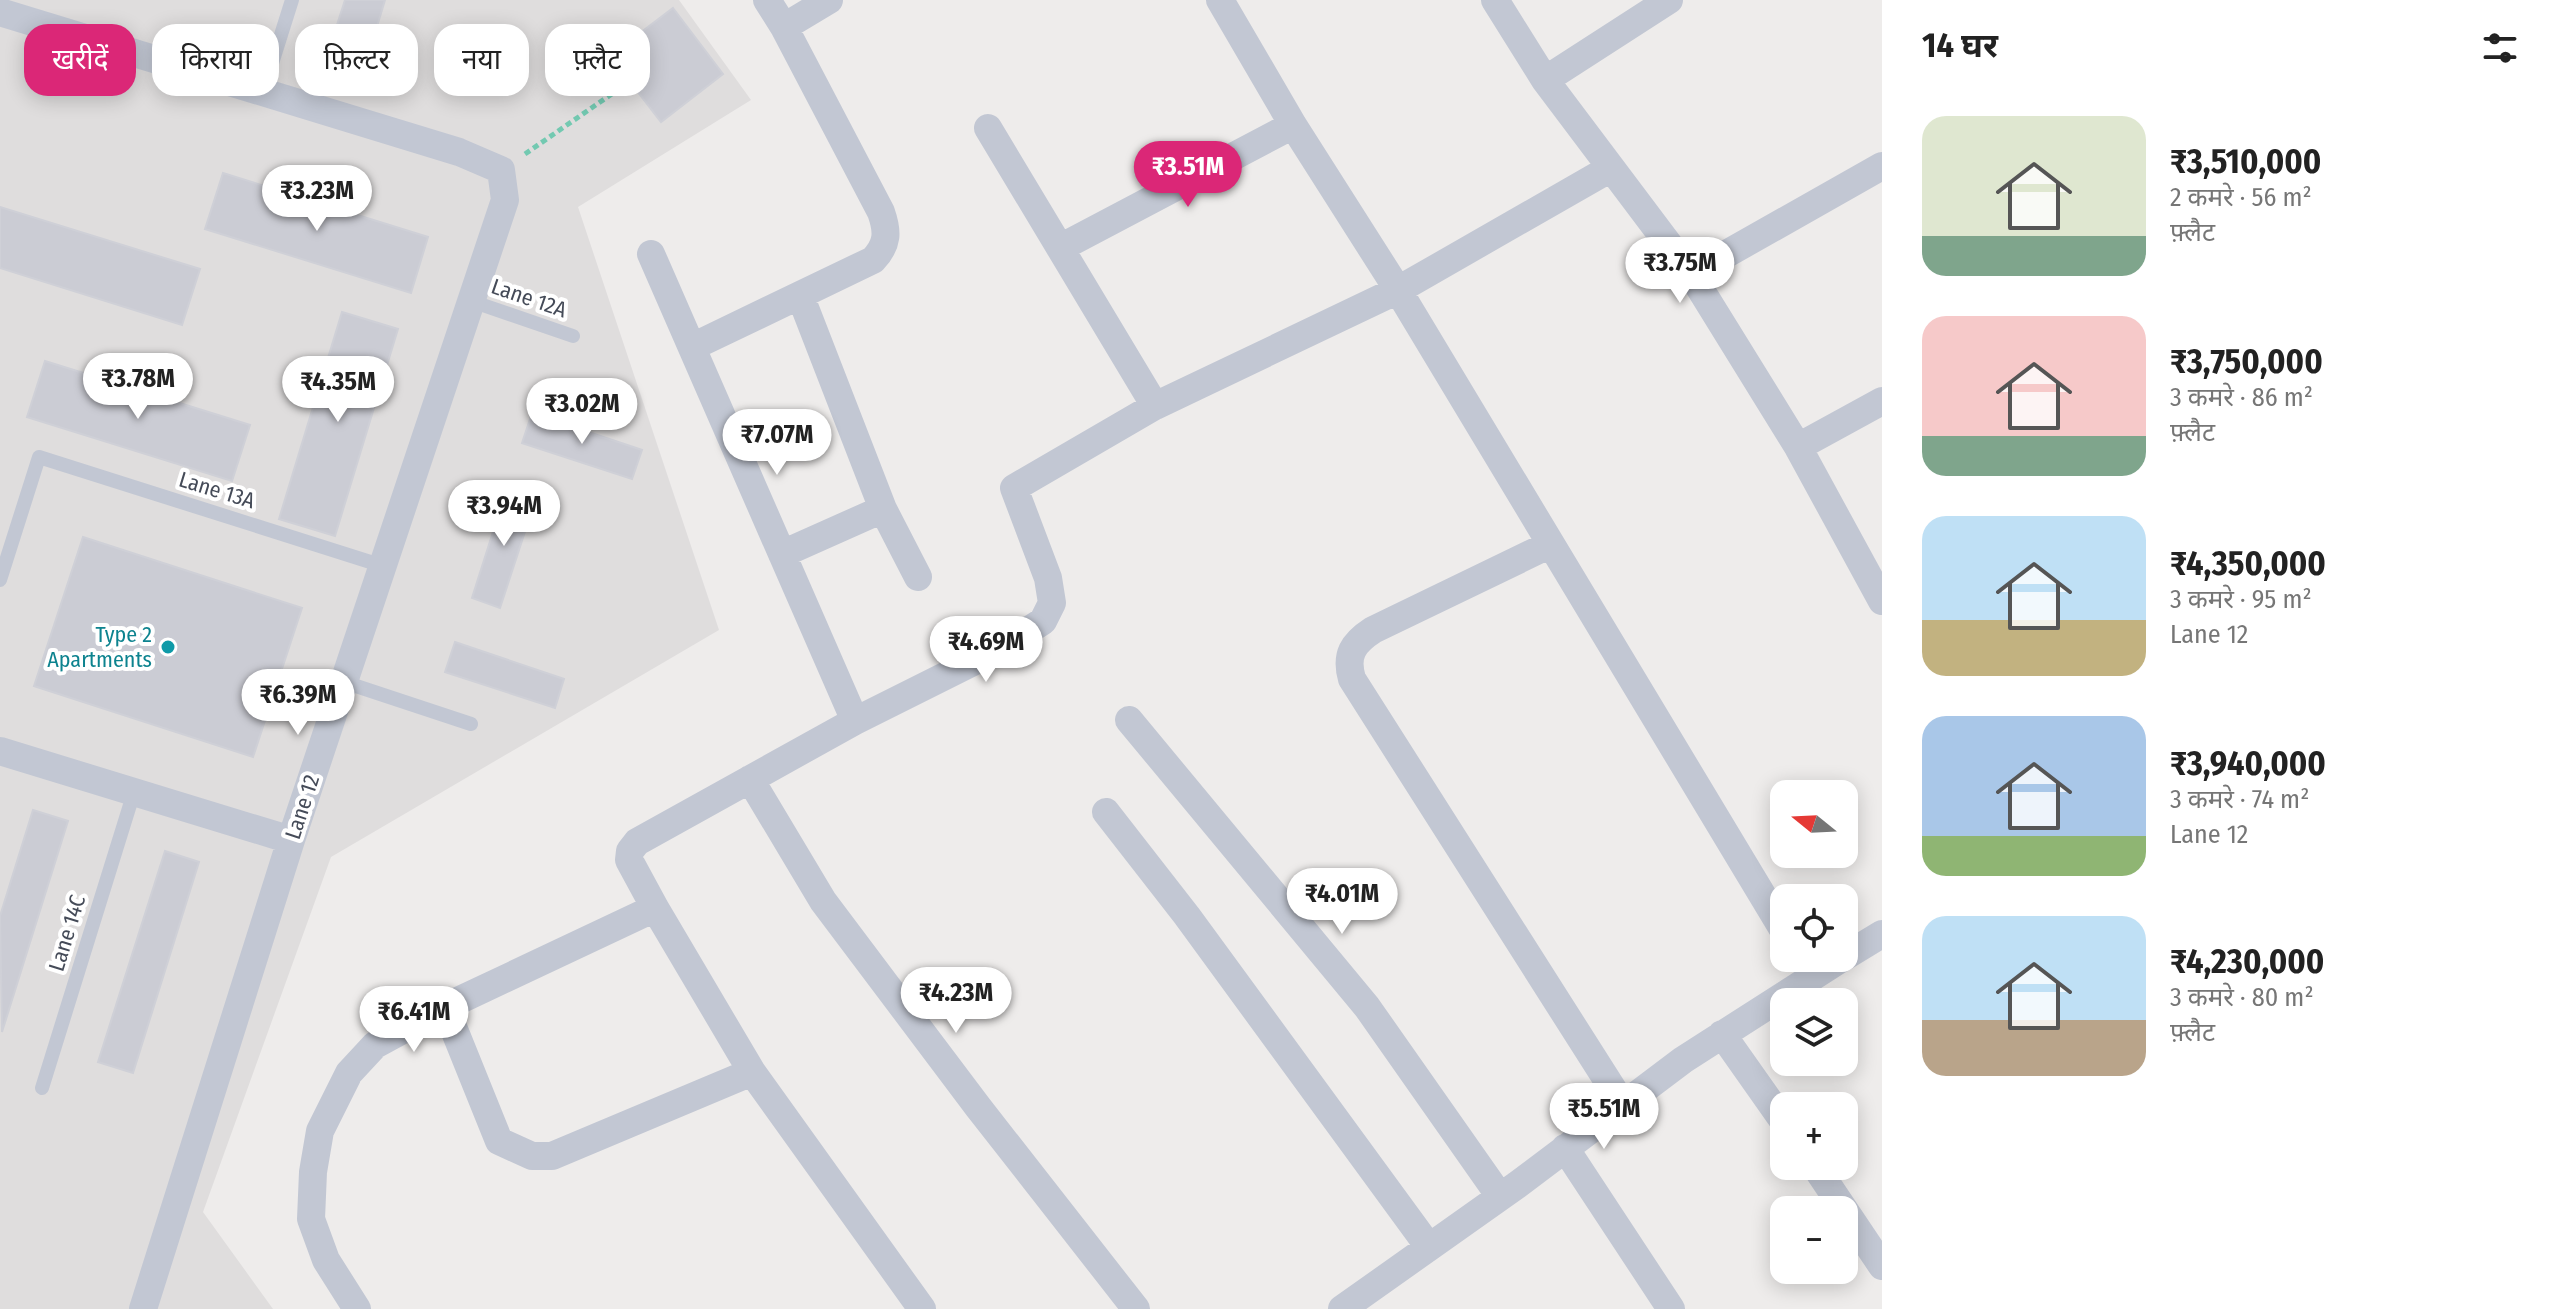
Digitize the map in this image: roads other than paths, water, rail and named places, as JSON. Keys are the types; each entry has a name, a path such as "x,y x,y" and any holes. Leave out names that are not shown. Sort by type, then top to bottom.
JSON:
{"street":[{"path":"692,347 873,260 882,250 887,237 881,212 767,0"},
{"path":"784,27 829,0"},
{"path":"1220,0 1770,908"},
{"path":"1495,0 1545,80 1691,274 1798,447 1882,601"},
{"path":"1545,80 1669,0"},
{"path":"0,12 152,58"},
{"name":"Lane 12","path":"143,1309 291,840 505,200 501,170 459,152 276,96"},
{"path":"1060,248 1293,125"},
{"path":"988,128 1155,406"},
{"path":"1691,274 1882,166"},
{"path":"922,1309 752,1072 655,908 629,860 630,851 637,842 750,779 855,721 1003,647 1043,621 1052,603 1048,578 1014,488 1155,406 1398,290 1611,168"},
{"path":"651,254 855,721"},
{"path":"800,295 883,509 918,577"},
{"path":"1798,447 1882,401"},
{"path":"782,554 883,509"},
{"path":"1551,544 1373,630 1358,639 1350,650 1348,664 1352,679 1623,1105"},
{"path":"1129,720 1367,1007 1499,1195"},
{"path":"0,751 291,840"},
{"path":"750,779 823,901 978,1107 1136,1309"},
{"path":"1106,812 1187,916 1429,1247"},
{"path":"357,1309 326,1260 311,1219 313,1172 320,1131 349,1073 375,1045 445,1007 655,908"},
{"path":"1858,951 1879,942"},
{"path":"1342,1309 1722,1034 1801,972"},
{"path":"445,1007 499,1141 532,1156 552,1156 752,1072"},
{"path":"1722,1034 1770,1102"},
{"path":"1565,1148 1671,1309"},
{"path":"1825,1180 1882,1266"}],"lane":[{"path":"279,41 292,0"},
{"name":"Lane 12A","path":"471,301 573,336"},
{"name":"Lane 13A","path":"0,580 39,457 383,566"},
{"path":"344,682 471,724"},
{"name":"Lane 14C","path":"42,1088 134,792"}],"place":[{"name":"Type 2 Apartments","path":"168,647"}]}
